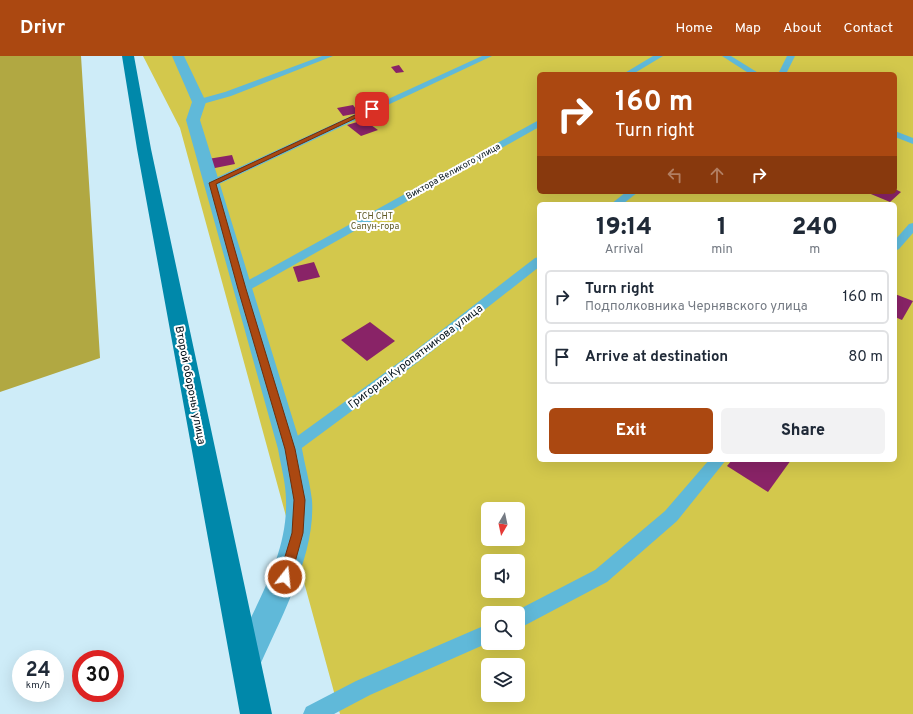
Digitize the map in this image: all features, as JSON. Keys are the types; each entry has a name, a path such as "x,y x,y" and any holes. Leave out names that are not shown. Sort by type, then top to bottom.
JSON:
{"main road":[{"name":"Второй обороны улица","path":"128,56 146,156 256,714"}],"street":[{"path":"178,56 199,102 193,120 213,183 242,289 290,449 299,500 297,533 285,577 246,661"}],"lane":[{"path":"199,102 228,94 329,56"},
{"path":"213,183 488,56"},
{"path":"631,72 659,56"},
{"path":"726,56 753,72"},
{"path":"783,72 791,56"},
{"name":"Виктора Великого улица","path":"242,289 537,124"},
{"path":"897,135 913,142"},
{"path":"619,202 630,194"},
{"path":"897,245 913,226"},
{"name":"Григория Куропятникова улица","path":"290,449 417,356 537,264"},
{"path":"525,616 601,576 671,516 716,462"},
{"path":"314,714 363,688 481,636"}],"green space":[{"name":"ТСН СНТ Сапун-гора","path":"143,56 913,56 913,714 340,714 180,128"}],"shaded area":[{"path":"0,56 81,56 100,358 0,392"}],"building":[{"path":"399,65 404,72 396,73 391,67"},
{"path":"353,105 359,113 343,116 337,108"},
{"path":"364,120 378,130 361,136 347,125"},
{"path":"232,155 235,164 210,169 208,159"},
{"path":"897,190 901,192 890,202 871,194 897,194"},
{"path":"314,262 320,277 298,282 293,267"},
{"path":"897,295 913,301 902,320 897,318"},
{"path":"370,322 395,341 367,361 341,340"},
{"path":"730,462 790,462 768,492 727,466"}],"route":[{"path":"285,577 297,533 299,500 290,449 242,289 213,183 372,109"}]}
